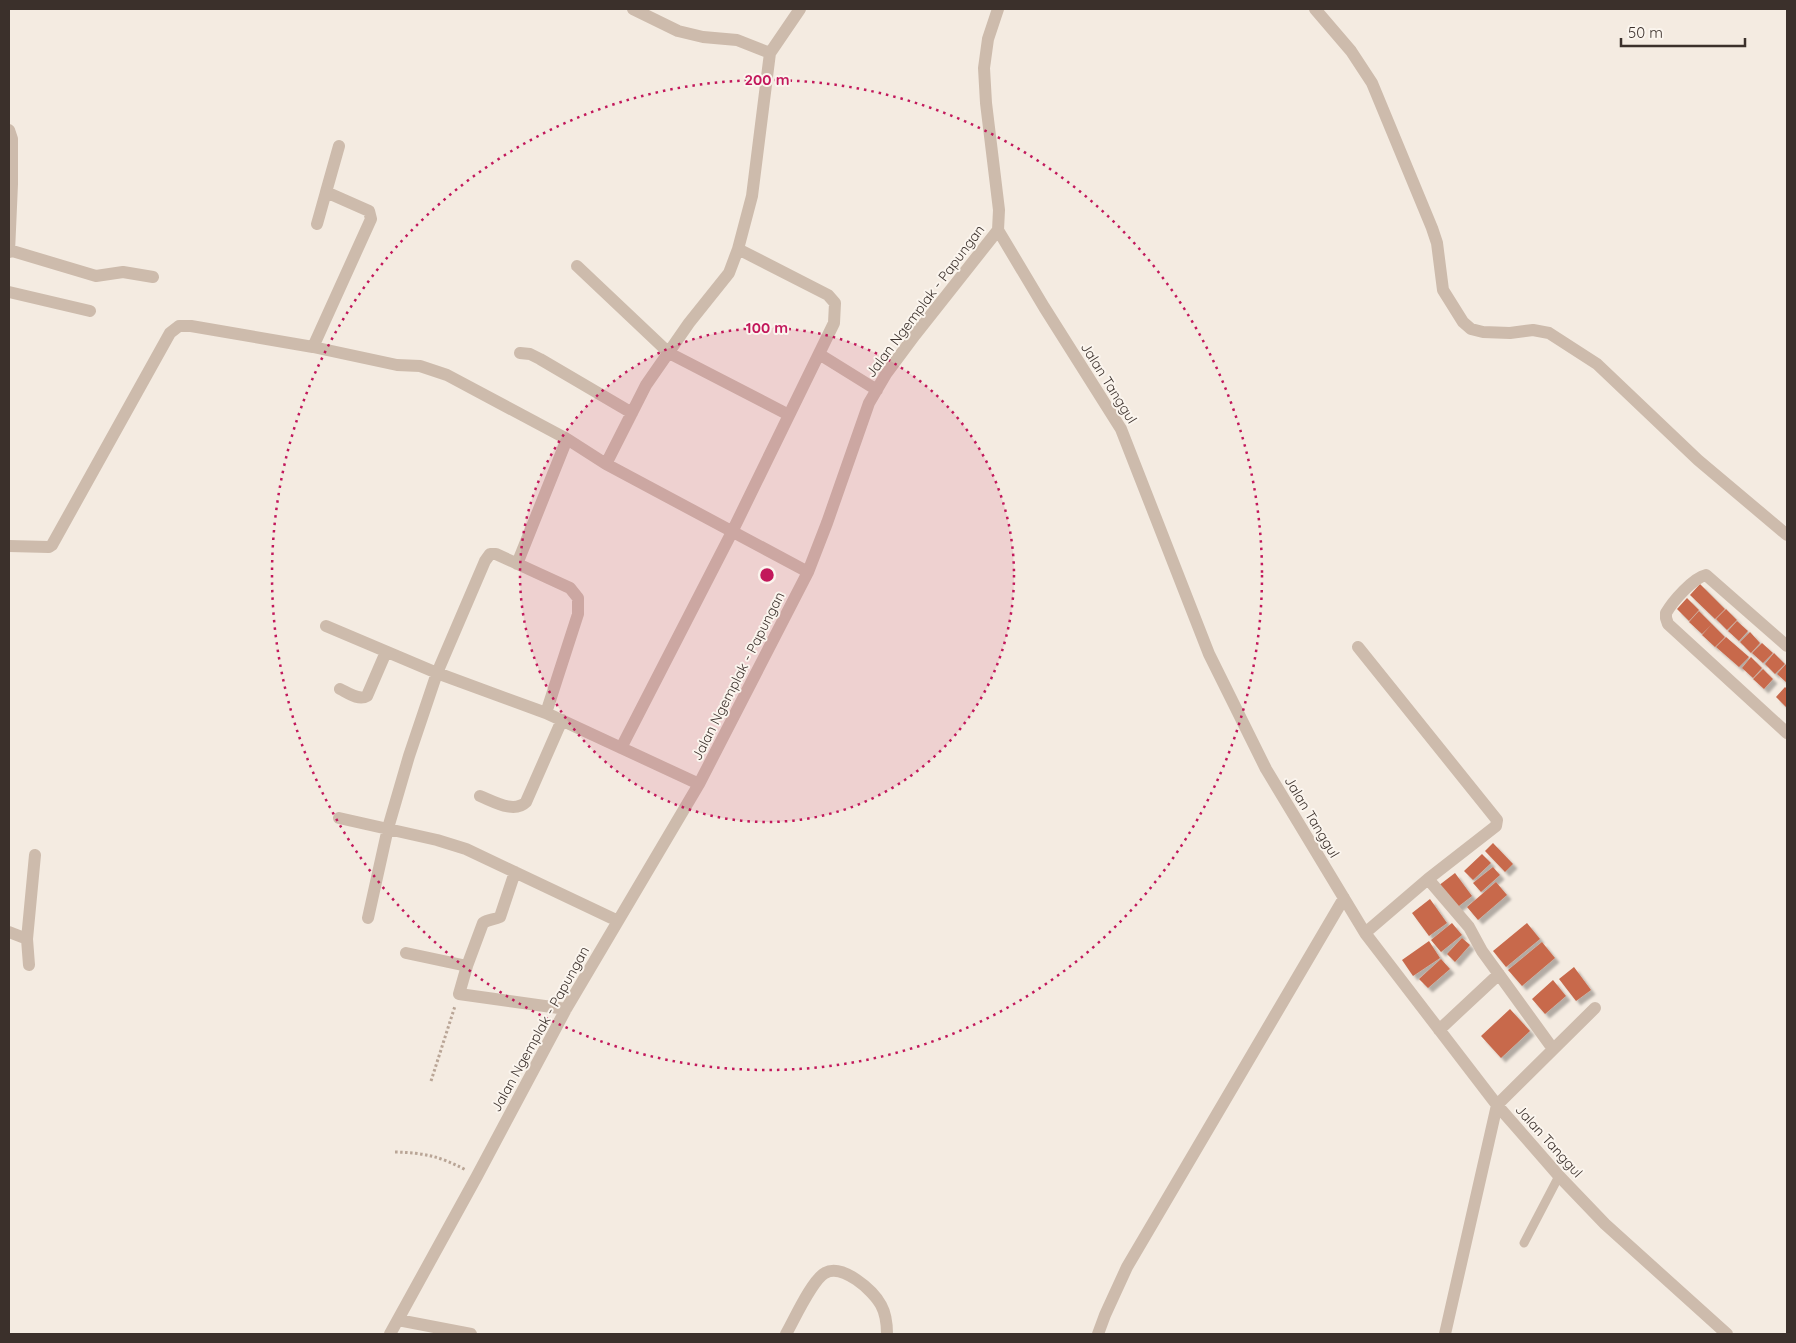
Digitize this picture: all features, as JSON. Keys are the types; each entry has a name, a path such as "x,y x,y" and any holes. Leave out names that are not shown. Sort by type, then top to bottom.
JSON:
{"street":[{"path":"634,9 678,31 703,37 737,40 770,53"},
{"path":"606,464 646,385 690,323 729,273 738,249 752,196 770,53 787,25 800,9"},
{"name":"Jalan Ngemplak - Papungan","path":"390,1334 566,1009 699,784 808,572 828,523 869,403 886,374 915,335 998,230 999,210 984,68 988,39 998,9"},
{"path":"1315,9 1351,51 1372,83 1432,228 1437,243 1444,290 1463,322 1471,329 1483,332 1510,333 1533,330 1549,333 1597,364 1698,460 1787,535"},
{"path":"9,130 12,139 9,251 32,256 96,276 123,272 153,277"},
{"path":"317,224 338,146"},
{"path":"313,347 371,219 369,211 326,192"},
{"name":"Jalan Tanggul","path":"998,230 1121,429 1208,654 1266,769 1365,933 1497,1105 1559,1176 1605,1224 1727,1334"},
{"path":"621,748 732,532 834,323 835,303 828,295 738,249"},
{"path":"577,266 669,353 789,415"},
{"path":"9,292 90,311"},
{"path":"9,546 49,547 52,545 170,333 179,326 191,326 313,347 397,365 420,366 447,375 567,439 606,464 808,572"},
{"path":"520,353 530,354 540,359 632,413"},
{"path":"818,354 877,390"},
{"path":"517,564 567,439"},
{"path":"368,918 388,828 409,756 438,673 485,561 490,554 496,554 570,588 578,598 578,614 546,713"},
{"path":"1787,646 1706,575 1700,576 1694,581 1666,613 1668,624 1787,732"},
{"path":"326,626 438,673 546,713 699,784"},
{"path":"1358,647 1497,818 1496,826 1428,879 1365,933"},
{"path":"340,690 360,698 368,696 386,652"},
{"path":"480,796 510,807 522,805 526,802 562,720"},
{"path":"340,818 453,844 618,921"},
{"path":"29,965 26,939 35,855"},
{"path":"515,872 500,917 483,923 459,994 566,1009"},
{"path":"1428,879 1469,927 1478,944 1553,1049"},
{"path":"1098,1334 1127,1267 1344,898"},
{"path":"9,932 26,939"},
{"path":"406,953 467,966"},
{"path":"1439,1030 1499,974"},
{"path":"1445,1334 1497,1105 1595,1008"},
{"path":"786,1334 816,1280 826,1272 837,1271 851,1276 865,1286 880,1304 887,1321 887,1334"},
{"path":"398,1320 471,1334"}],"lane":[{"path":"1524,1243 1559,1176"}],"path":[{"path":"431,1080 459,994"},
{"path":"395,1152 436,1156 448,1160 477,1176"}],"building":[{"path":"1700,584 1725,609 1715,619 1690,595"},
{"path":"1687,598 1699,610 1689,621 1677,609"},
{"path":"1726,609 1737,620 1727,630 1716,619"},
{"path":"1699,611 1712,624 1702,634 1689,622"},
{"path":"1737,621 1748,631 1739,641 1728,631"},
{"path":"1712,624 1725,637 1715,647 1702,635"},
{"path":"1750,632 1760,643 1751,653 1740,642"},
{"path":"1726,637 1749,657 1739,667 1716,647"},
{"path":"1762,643 1773,653 1763,663 1752,653"},
{"path":"1774,653 1785,664 1775,674 1765,664"},
{"path":"1751,657 1762,668 1753,678 1742,668"},
{"path":"1787,663 1787,683 1777,674"},
{"path":"1763,669 1773,679 1764,689 1753,679"},
{"path":"1785,687 1787,689 1786,707 1776,697"},
{"path":"1493,843 1513,864 1505,872 1485,851"},
{"path":"1482,854 1491,863 1473,880 1464,871"},
{"path":"1493,867 1500,875 1481,892 1473,883"},
{"path":"1455,873 1472,896 1455,909 1438,886"},
{"path":"1496,882 1507,895 1478,920 1467,907"},
{"path":"1430,899 1447,923 1429,936 1412,913"},
{"path":"1452,923 1462,935 1441,952 1431,940"},
{"path":"1527,923 1540,939 1506,967 1493,951"},
{"path":"1462,938 1470,945 1455,962 1447,954"},
{"path":"1429,941 1440,958 1413,976 1402,960"},
{"path":"1542,942 1555,958 1522,986 1508,970"},
{"path":"1441,959 1450,969 1428,988 1419,979"},
{"path":"1574,967 1591,990 1576,1001 1559,979"},
{"path":"1553,980 1566,996 1545,1014 1532,999"},
{"path":"1510,1009 1530,1031 1501,1058 1481,1036"}]}
